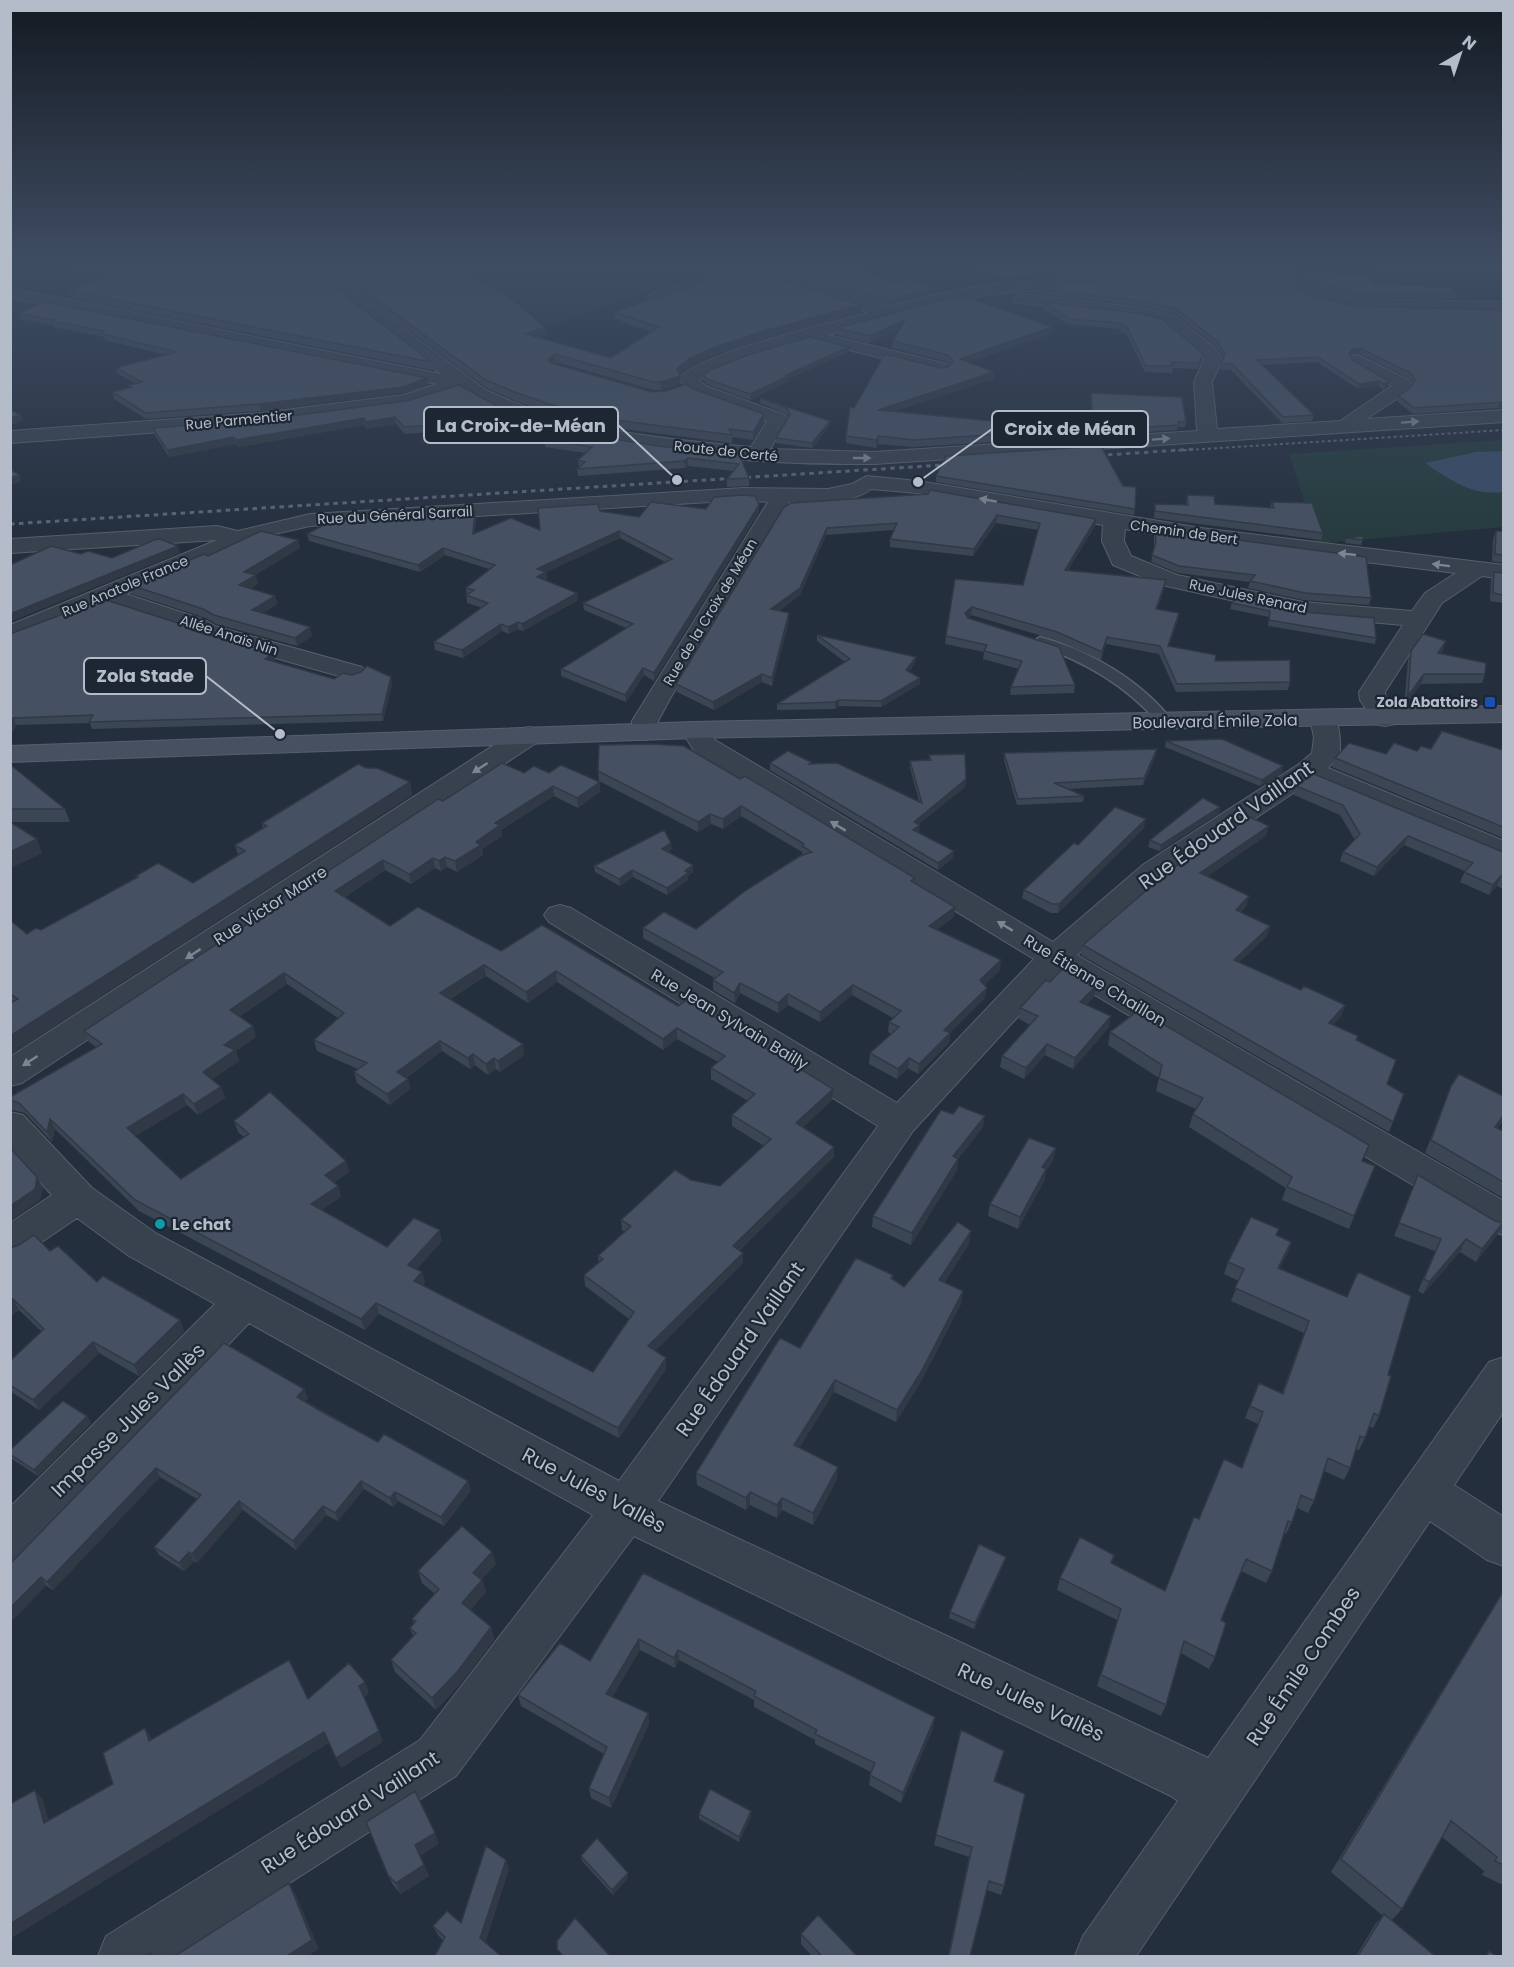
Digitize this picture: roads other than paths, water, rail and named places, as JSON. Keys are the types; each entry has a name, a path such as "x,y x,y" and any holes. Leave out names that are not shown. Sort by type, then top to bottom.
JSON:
{"main road":[{"name":"Boulevard Émile Zola","path":"10,754 694,730 1503,714"}],"street":[{"path":"306,354 423,377 464,382"},
{"name":"Route de Certé","path":"427,354 479,394 535,418 583,431 632,440 803,459"},
{"path":"742,354 705,368 688,379 690,387 778,419 756,455"},
{"path":"883,354 941,368"},
{"path":"1208,434 1203,402 1203,382 1213,360 1210,354"},
{"path":"1351,425 1349,422 1399,389 1402,384 1358,360"},
{"name":"Rue Parmentier","path":"10,436 223,423 407,400 464,382"},
{"path":"803,459 874,458 1503,416"},
{"path":"803,459 858,476 867,482"},
{"name":"Rue du Général Sarrail","path":"10,546 217,533 238,538 254,532 310,520 744,494 845,493 858,490 867,482"},
{"name":"Chemin de Bert","path":"867,482 918,487 1213,537 1503,572"},
{"name":"Rue de la Croix de Méan","path":"645,732 645,721 658,697 783,495"},
{"name":"Rue Jules Renard","path":"1114,522 1113,541 1121,560 1170,580 1303,609 1418,619"},
{"name":"Rue Anatole France","path":"10,634 238,538"},
{"path":"1405,560 1433,598"},
{"path":"1385,718 1373,700 1372,692 1433,598 1478,569"},
{"name":"Allée Anaïs Nin","path":"106,595 196,625 206,631 353,672"},
{"name":"Rue Édouard Vaillant","path":"126,1956 438,1758 626,1509 900,1122 1055,957 1155,871 1310,770 1326,755 1327,737 1323,719"},
{"name":"Rue Étienne Chaillon","path":"694,730 705,746 1055,957 1503,1220"},
{"name":"Rue Victor Marre","path":"10,1074 529,735"},
{"path":"1310,770 1503,852"},
{"name":"Rue Jean Sylvain Bailly","path":"560,915 900,1122"},
{"name":"Rue Jules Vallès","path":"10,1125 78,1198 143,1245 626,1509 1190,1777 1214,1796"},
{"path":"10,1243 78,1198"},
{"name":"Impasse Jules Vallès","path":"10,1539 245,1300"},
{"name":"Rue Émile Combes","path":"1103,1956 1503,1375"},
{"path":"1424,1491 1503,1544"}],"lane":[{"path":"1027,637 1070,652 1106,670 1134,689 1166,722"}],"water":[{"path":"1503,451 1503,492 1481,492 1471,489 1452,481 1425,463 1476,452"}],"railway":[{"path":"1172,451 1504,430"},
{"path":"1090,456 1196,449"},
{"path":"10,524 959,464"}],"place":[{"name":"La Croix-de-Méan","path":"677,480"},
{"name":"Croix de Méan","path":"918,482"},
{"name":"Zola Abattoirs","path":"1490,702"},
{"name":"Zola Stade","path":"280,734"},
{"name":"Le chat","path":"160,1224"}]}
